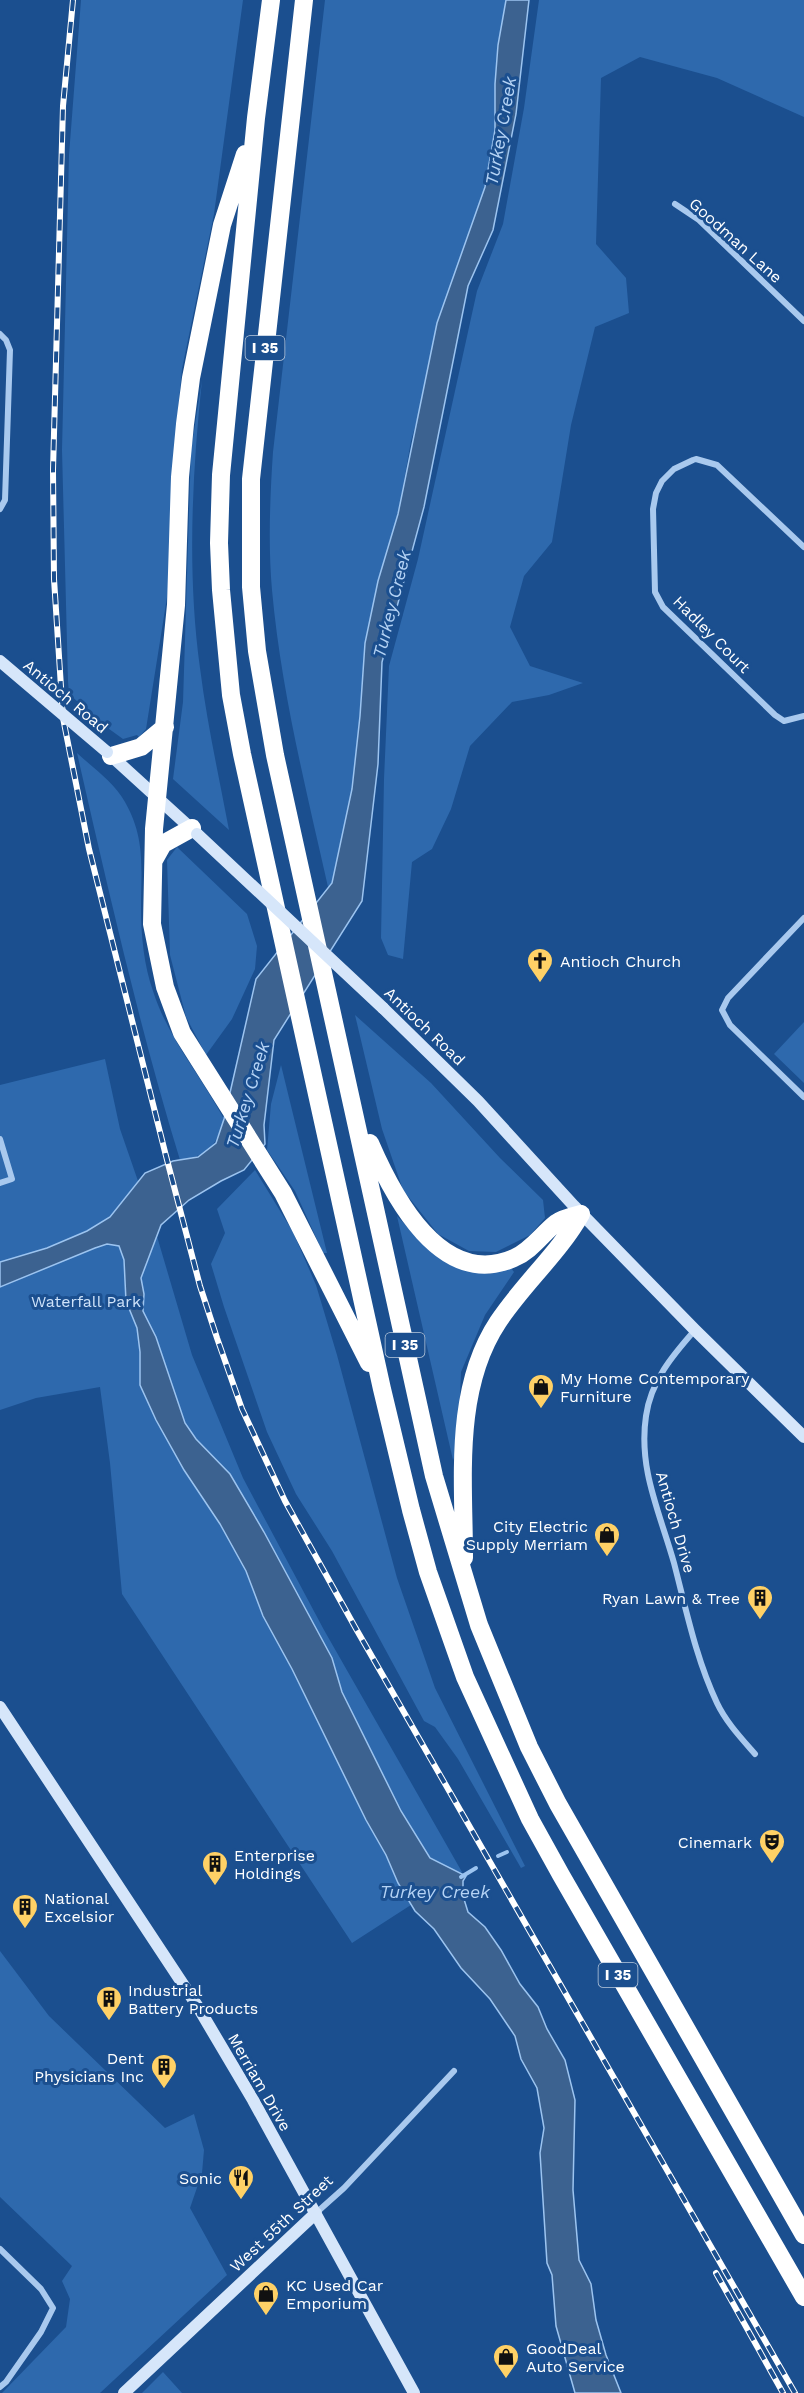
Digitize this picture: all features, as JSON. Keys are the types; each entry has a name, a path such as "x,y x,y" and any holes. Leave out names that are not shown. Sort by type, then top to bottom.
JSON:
{"highway":[{"name":"I 35","path":"271,0 256,118 221,474 219,543 226,654 233,707 382,1389 428,1572 455,1651 502,1760 530,1819 561,1875 804,2297"},
{"name":"I 35","path":"304,0 251,478 251,587 264,698 333,1024 354,1108 434,1476 464,1580 497,1672 529,1747 558,1804 804,2235"},
{"path":"256,118 222,225 191,378 180,477 176,605 158,796 152,924 157,954 173,1010 194,1054 298,1219 382,1389"},
{"path":"109,754 141,747 165,727"},
{"path":"154,860 164,844 195,831"},
{"path":"354,1108 390,1187 403,1208 429,1238 456,1257 488,1265 503,1263 517,1257 558,1221 582,1214"},
{"path":"464,1580 466,1413 475,1373 496,1325 511,1302 569,1236 582,1214"}],"main road":[{"name":"Antioch Road","path":"0,661 158,796 383,1008 478,1101 582,1214 694,1330 803,1435"},
{"name":"Merriam Drive","path":"0,1707 198,2007 316,2213 414,2393"},
{"name":"West 55th Street","path":"124,2393 316,2213"}],"street":[{"name":"Goodman Lane","path":"675,204 699,220 804,321"},
{"path":"0,334 6,340 10,350 5,500 0,509"},
{"name":"Hadley Court","path":"804,548 717,465 693,460 674,469 656,493 653,509 655,592 663,607 784,721 804,716"},
{"path":"804,918 728,998 722,1010 730,1025 804,1097"},
{"path":"0,1139 12,1179 0,1183"},
{"name":"Antioch Drive","path":"694,1330 668,1360 651,1394 644,1436 648,1481 707,1681 725,1718 755,1754"},
{"name":"West 55th Street","path":"316,2213 344,2188 454,2071"},
{"path":"0,2248 41,2289 52,2308 41,2332 6,2382 0,2387"}],"green space":[{"path":"81,0 243,0 214,214 182,369 174,453 168,591 146,729 139,737 137,735 123,739 69,694 68,681 62,450 69,155"},
{"path":"325,0 506,0 498,45 495,130 485,187 411,441 398,514 378,581 365,643 352,789 332,883 328,887 281,665 272,590 270,539 273,452"},
{"path":"539,0 804,0 804,117 717,78 640,57 601,78 596,244 626,278 629,313 595,327 571,425 552,542 524,576 510,627 530,666 583,683 549,695 512,702 470,746 451,809 432,849 412,862 403,959 388,955 381,938 389,666 418,559 477,291 503,224 524,108"},
{"path":"202,380 192,524 193,596 203,689 229,830 173,779 183,702 191,450"},
{"path":"77,753 115,788 132,816 141,854 142,929 145,961 150,981 167,1025 224,1119 218,1137 210,1148 190,1158 180,1160 165,1110 125,957"},
{"path":"177,847 247,914 257,946 255,969 232,1019 206,1055 186,1017 170,955 167,860"},
{"path":"355,1015 431,1083 500,1158 543,1200 545,1218 530,1235 496,1252 469,1251 438,1234 403,1190 382,1129"},
{"path":"804,1022 804,1083 774,1054"},
{"name":"Waterfall Park","path":"105,1059 120,1129 156,1233 192,1355 243,1478 324,1630 462,1872 352,1943 122,1594 110,1463 100,1387 36,1398 0,1410 0,1085"},
{"path":"281,1065 327,1253 323,1253 295,1191 267,1150 271,1104"},
{"path":"255,1170 293,1232 316,1285 397,1578 435,1688 525,1866 521,1868 458,1759 435,1727 424,1721 332,1551 296,1494 267,1432 211,1264 225,1233 217,1209"},
{"path":"397,1216 425,1245 447,1263 489,1274 511,1268 514,1272 485,1315 461,1372 458,1449 453,1460"},
{"path":"0,1951 49,2016 165,2128 194,2114 204,2150 202,2173 190,2208 227,2275 100,2393 2,2393 66,2327 70,2299 62,2281 72,2266 0,2197"},
{"path":"163,2372 182,2393 142,2393"}],"water":[{"name":"Turkey Creek","path":"506,0 529,0 516,114 493,230 468,286 424,507 382,662 378,764 362,901 274,1040 264,1125 265,1144 244,1170 189,1200 161,1225 141,1278 144,1294 143,1311 156,1337 185,1423 196,1439 230,1474 264,1532 332,1658 342,1692 401,1811 430,1858 466,1876 463,1881 463,1896 468,1912 485,1927 501,1950 520,1984 538,2007 547,2029 565,2060 575,2100 573,2190 579,2260 591,2284 596,2320 606,2355 621,2393 575,2393 556,2326 552,2275 547,2263 540,2153 544,2128 537,2088 521,2059 515,2036 490,1999 461,1968 434,1929 415,1911 398,1883 292,1669 263,1616 246,1571 156,1420 140,1385 137,1328 126,1301 124,1260 119,1246 107,1244 95,1248 0,1287 0,1262 47,1248 87,1231 110,1217 145,1173 173,1161 198,1157 216,1143 224,1119 256,979 332,883 352,789 365,643 378,581 398,514 437,323 485,187 495,130 498,45"}],"waterway":[{"path":"498,1856 507,1852"},
{"name":"Turkey Creek","path":"461,1877 476,1868"}],"railway":[{"path":"73,0 63,106 53,470 54,579 63,718 89,849 200,1286 242,1409 285,1501 795,2393"},
{"path":"716,2273 783,2393"}],"place":[{"name":"Antioch Church","path":"540,984"},
{"name":"My Home Contemporary Furniture","path":"541,1410"},
{"name":"City Electric Supply Merriam","path":"607,1558"},
{"name":"Ryan Lawn & Tree","path":"760,1621"},
{"name":"Cinemark","path":"772,1865"},
{"name":"Enterprise Holdings","path":"215,1887"},
{"name":"National Excelsior","path":"25,1930"},
{"name":"Industrial Battery Products","path":"109,2022"},
{"name":"Dent Physicians Inc","path":"164,2090"},
{"name":"Sonic","path":"241,2201"},
{"name":"KC Used Car Emporium","path":"266,2317"},
{"name":"GoodDeal Auto Service","path":"506,2380"}]}
